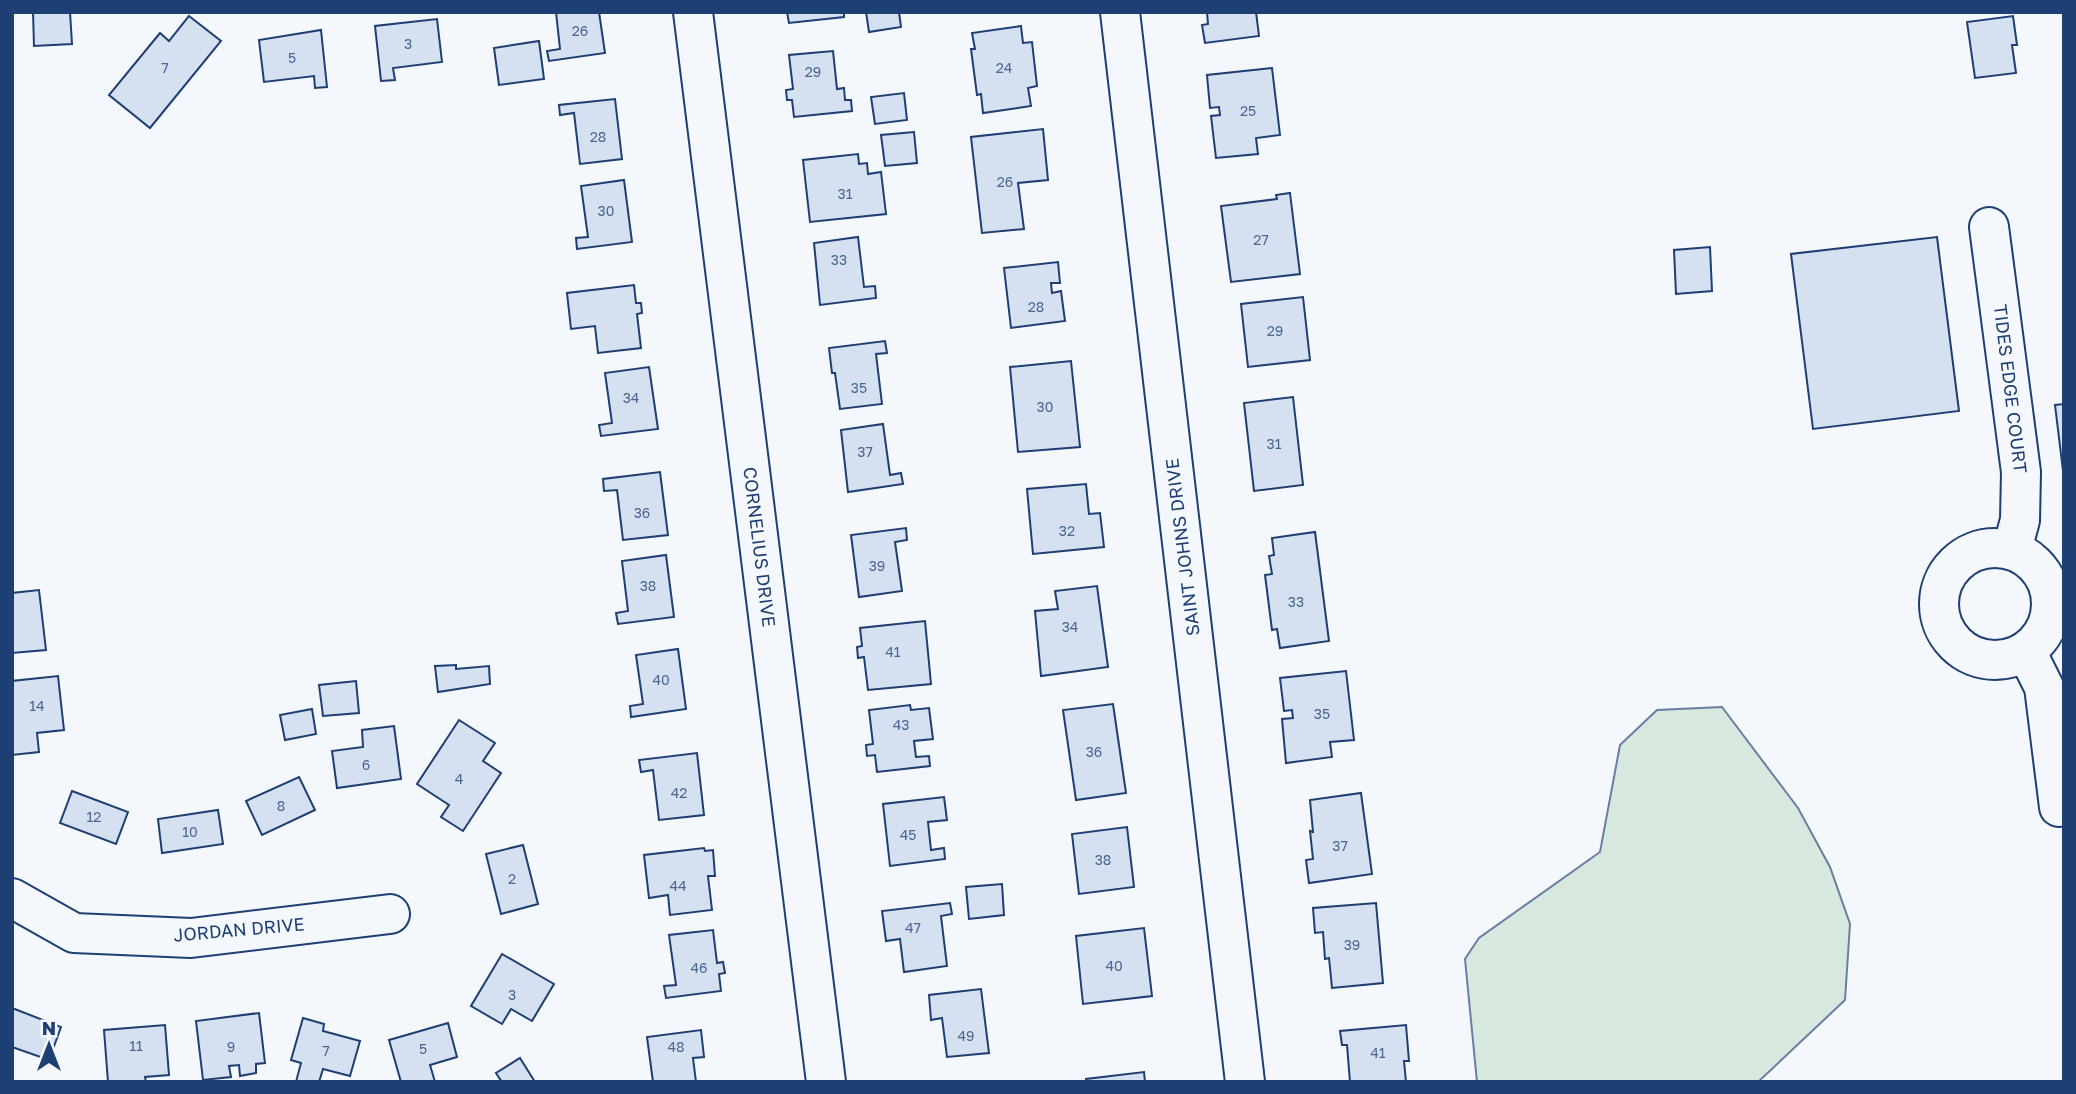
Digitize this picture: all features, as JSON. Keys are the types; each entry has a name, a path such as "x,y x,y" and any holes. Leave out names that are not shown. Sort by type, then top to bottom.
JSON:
{"street":[{"name":"CORNELIUS DRIVE","path":"693,12 826,1082"},
{"name":"SAINT JOHNS DRIVE","path":"1120,12 1245,1082"},
{"name":"TIDES EDGE COURT","path":"1989,227 2021,472 2020,520 2012,550"},
{"path":"1994,547 2012,550 2027,558 2039,569 2057,599 2046,629 2026,651 2010,658 1993,660 1975,657 1960,648 1948,636 1939,611 1941,586 1949,570 1962,558 1977,550 1994,547"},
{"path":"2026,651 2044,687 2059,807"},
{"name":"JORDAN DRIVE","path":"12,898 74,933 178,938 390,914"}],"shaded area":[{"path":"1722,707 1798,808 1830,867 1850,924 1845,1000 1758,1082 1477,1082 1465,959 1479,938 1600,852 1620,745 1657,710"}],"building":[{"path":"33,12 70,12 72,44 34,46"},
{"path":"556,12 599,12 605,53 549,61 547,51 560,49"},
{"path":"787,12 844,12 844,17 789,23"},
{"path":"866,12 899,12 901,27 869,32"},
{"path":"1207,12 1256,12 1259,36 1205,43 1202,25 1208,24"},
{"path":"189,16 221,41 150,128 109,95 160,33 169,41"},
{"path":"2013,16 2017,45 2012,45 2016,73 1975,78 1967,22"},
{"path":"437,19 442,62 393,68 395,80 381,81 375,26"},
{"path":"1021,26 1023,43 1032,42 1037,86 1028,88 1031,106 983,113 981,94 977,95 971,49 975,49 972,33"},
{"path":"321,30 327,87 315,88 314,76 264,82 259,40"},
{"path":"539,41 544,79 499,85 494,48"},
{"path":"833,51 837,89 844,88 845,100 851,100 852,111 794,117 792,100 787,100 786,90 793,89 789,55"},
{"path":"1272,68 1280,135 1256,138 1258,154 1216,158 1211,116 1220,115 1219,107 1210,108 1207,75"},
{"path":"904,93 907,120 875,124 871,97"},
{"path":"615,99 622,159 580,164 574,113 560,115 559,105"},
{"path":"1043,129 1048,180 1018,183 1024,229 982,233 971,137"},
{"path":"914,132 917,163 885,166 881,135"},
{"path":"858,154 859,164 867,163 868,174 881,172 886,214 810,222 803,160"},
{"path":"624,180 632,242 577,249 576,238 588,237 581,186"},
{"path":"1290,193 1300,274 1231,282 1221,206 1277,199 1276,195"},
{"path":"858,237 864,287 875,286 876,298 820,305 814,243"},
{"path":"1937,237 1959,411 1813,429 1791,254"},
{"path":"1710,247 1712,291 1676,294 1674,250"},
{"path":"1058,262 1060,283 1051,283 1052,293 1061,291 1065,321 1011,328 1004,268"},
{"path":"634,285 636,303 641,303 642,313 637,314 641,348 598,353 595,326 571,329 567,293"},
{"path":"1303,297 1310,360 1248,367 1241,304"},
{"path":"885,341 887,353 876,354 882,404 840,409 829,348"},
{"path":"1071,361 1080,447 1018,452 1010,367"},
{"path":"649,367 658,429 601,436 599,425 612,423 605,373"},
{"path":"1293,397 1303,485 1254,491 1244,403"},
{"path":"2064,404 2064,479 2055,405"},
{"path":"883,424 890,475 901,473 903,484 848,492 841,430"},
{"path":"660,472 668,535 623,540 617,490 604,491 603,479"},
{"path":"1086,484 1089,514 1100,513 1104,547 1033,554 1027,489"},
{"path":"906,528 907,540 895,542 902,591 859,597 851,535"},
{"path":"1315,532 1329,641 1280,648 1277,629 1272,630 1265,575 1272,574 1269,556 1274,555 1272,538"},
{"path":"666,555 674,617 618,624 616,613 628,611 622,561"},
{"path":"1097,586 1108,667 1041,676 1035,611 1058,609 1055,591"},
{"path":"39,590 46,650 12,653 12,593"},
{"path":"925,621 931,684 868,690 864,657 858,658 857,647 862,646 860,628"},
{"path":"678,649 686,709 631,717 630,706 643,704 636,655"},
{"path":"456,665 456,669 489,666 490,684 438,692 435,666"},
{"path":"1346,671 1354,740 1330,742 1332,757 1286,763 1282,719 1293,718 1292,710 1284,711 1280,678"},
{"path":"58,676 64,730 37,733 39,752 12,755 12,681"},
{"path":"356,681 359,713 323,716 319,685"},
{"path":"1113,704 1126,793 1076,800 1063,710"},
{"path":"910,705 911,710 929,708 933,739 914,741 916,757 929,756 930,766 877,772 875,755 867,756 866,745 873,744 869,710"},
{"path":"312,709 316,734 285,740 280,715"},
{"path":"459,720 495,743 483,761 501,773 463,831 441,817 449,805 417,784"},
{"path":"394,726 401,779 337,788 332,751 363,747 362,730"},
{"path":"697,753 704,815 659,820 653,770 641,772 639,760"},
{"path":"299,777 315,810 262,835 246,801"},
{"path":"72,791 128,812 116,844 60,823"},
{"path":"1361,793 1372,874 1309,883 1306,860 1313,859 1310,800"},
{"path":"944,797 947,820 928,822 931,850 944,848 945,859 890,866 883,804"},
{"path":"218,810 223,844 162,853 158,819"},
{"path":"1127,827 1134,887 1079,894 1072,834"},
{"path":"523,845 538,904 501,914 486,854"},
{"path":"704,848 705,851 713,850 715,876 708,876 712,910 670,915 668,895 649,898 644,855"},
{"path":"1002,884 1004,915 969,919 966,887"},
{"path":"950,903 952,914 941,916 947,966 904,972 900,939 886,941 882,911"},
{"path":"1376,903 1383,983 1332,988 1329,958 1325,959 1323,932 1315,933 1313,908"},
{"path":"1144,928 1152,996 1083,1004 1076,936"},
{"path":"713,930 717,963 723,962 725,973 719,974 721,991 666,998 664,986 676,985 669,935"},
{"path":"502,954 554,984 532,1021 511,1009 502,1024 471,1006"},
{"path":"981,989 989,1053 947,1057 942,1018 931,1020 929,995"},
{"path":"12,1008 61,1027 49,1060 12,1047"},
{"path":"259,1013 265,1063 256,1064 256,1073 240,1076 239,1065 229,1066 231,1077 203,1080 196,1021"},
{"path":"303,1018 324,1024 323,1031 360,1041 350,1076 323,1069 319,1082 296,1082 301,1063 291,1060"},
{"path":"448,1023 457,1057 430,1065 435,1082 401,1082 389,1040"},
{"path":"165,1025 169,1075 145,1077 146,1082 108,1082 104,1030"},
{"path":"1406,1025 1409,1061 1404,1061 1406,1082 1350,1082 1347,1045 1342,1045 1340,1031"},
{"path":"701,1030 704,1057 693,1058 696,1082 653,1082 647,1037"},
{"path":"520,1058 535,1082 502,1082 496,1073"},
{"path":"1144,1072 1145,1082 1086,1082 1086,1079"}]}
